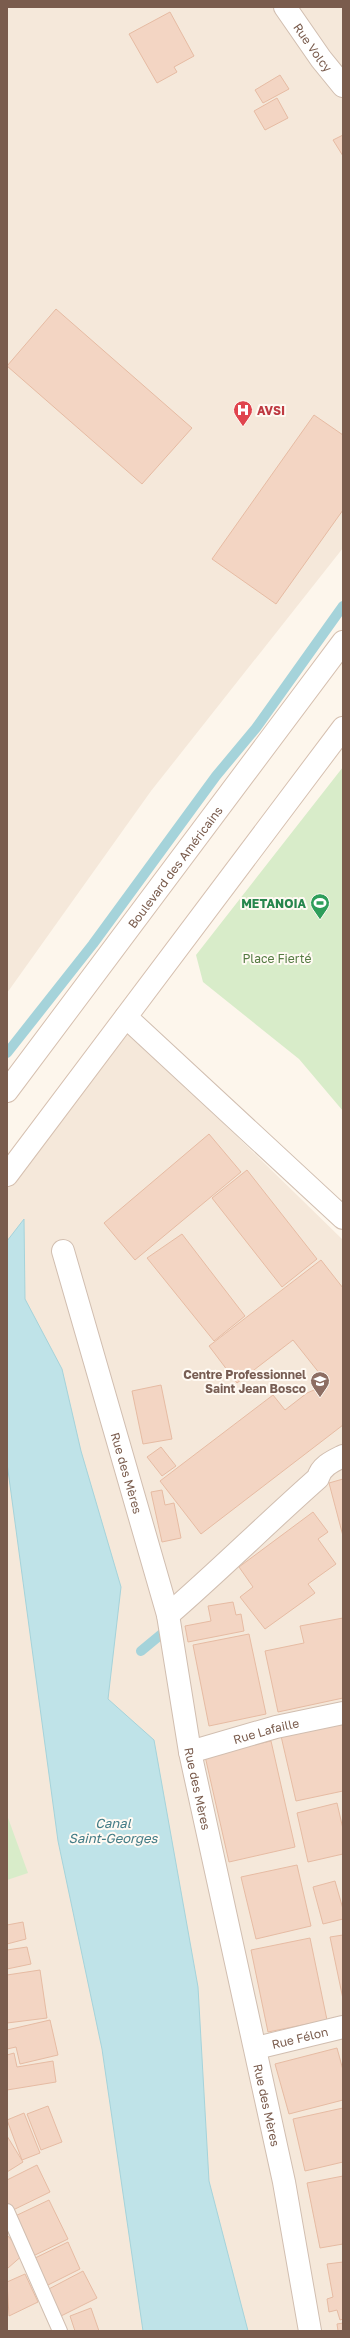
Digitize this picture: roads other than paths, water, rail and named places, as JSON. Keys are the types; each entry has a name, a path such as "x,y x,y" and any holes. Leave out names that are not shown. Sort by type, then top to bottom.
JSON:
{"street":[{"name":"Rue Volcy","path":"285,7 321,59 343,86"},
{"name":"Boulevard des Américains","path":"7,1091 343,642"},
{"path":"7,1175 343,728"},
{"path":"126,1017 343,1218"},
{"name":"Rue des Mères","path":"63,1252 168,1615 190,1752 256,2048 284,2182 310,2331"},
{"path":"168,1615 220,1570 244,1544 318,1478 319,1473 327,1465 343,1456"},
{"name":"Rue Lafaille","path":"190,1752 276,1727 343,1713"},
{"name":"Rue Félon","path":"256,2048 343,2027"}],"lane":[{"path":"7,2211 60,2331"}],"water":[{"name":"Canal Saint-Georges","path":"24,1219 25,1299 62,1369 81,1451 121,1587 108,1699 154,1740 198,1987 209,2181 248,2331 143,2331 102,2049 58,1841 7,1463 7,1241"}],"waterway":[{"path":"7,1053 93,944 216,776 256,728 343,606"},
{"path":"141,1651 170,1627"}],"place":[{"name":"AVSI","path":"243,427"},
{"name":"METANOIA","path":"320,920"},
{"name":"Centre Professionnel Saint Jean Bosco","path":"320,1398"}],"park label":[{"name":"Place Fierté","path":"277,958"}]}
